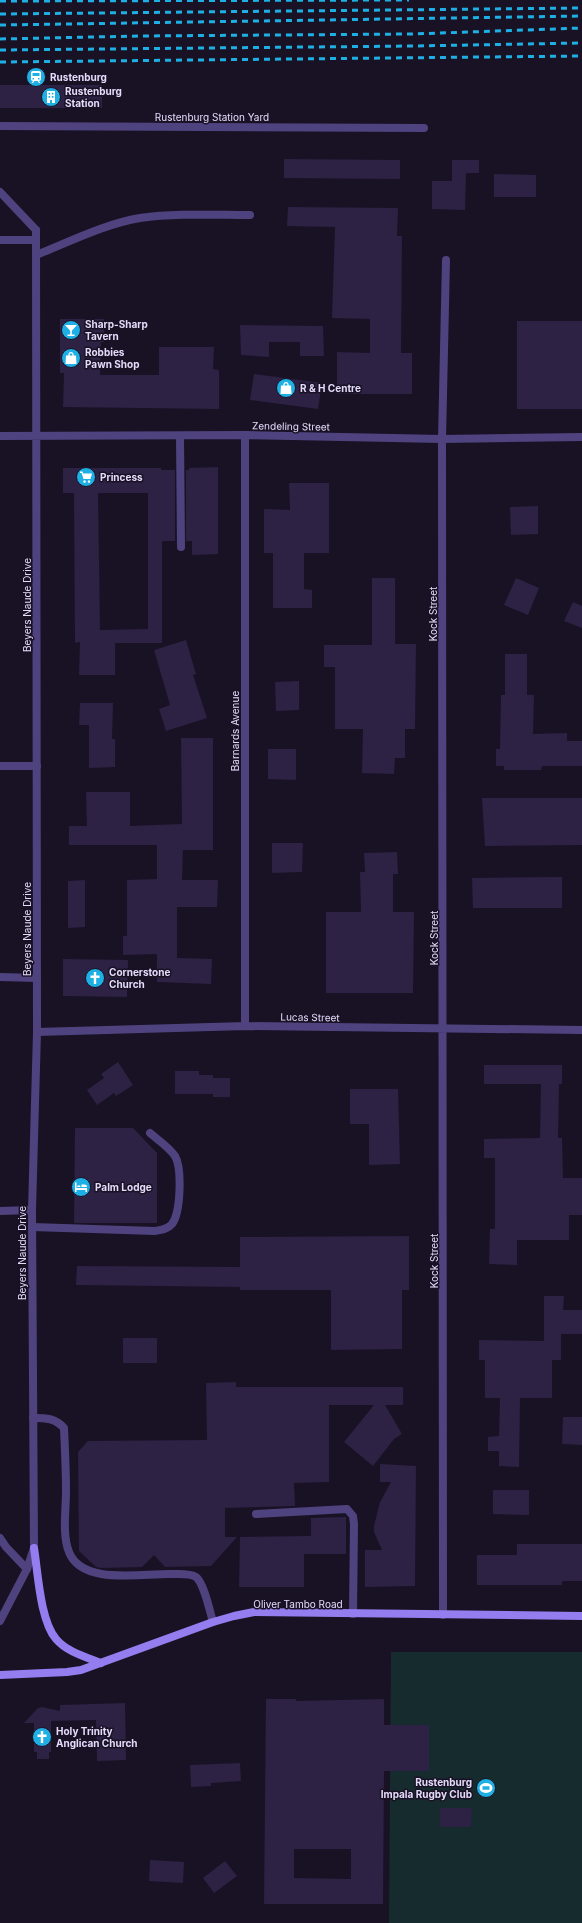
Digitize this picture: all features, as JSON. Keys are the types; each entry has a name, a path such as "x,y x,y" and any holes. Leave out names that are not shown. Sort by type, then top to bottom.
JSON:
{"main road":[{"path":"34,1548 48,1628 57,1640 72,1651 102,1663"},
{"name":"Oliver Tambo Road","path":"0,1676 67,1672 102,1663 213,1622 254,1612 582,1616"}],"street":[{"name":"Rustenburg Station Yard","path":"0,126 424,128"},
{"name":"Beyers Naude Drive","path":"0,192 36,230 38,437 37,1032 32,1210 34,1548 27,1569 0,1621"},
{"path":"36,255 97,230 138,218 177,214 250,215"},
{"path":"0,240 36,240"},
{"name":"Kock Street","path":"443,1615 444,1029 442,439 446,260"},
{"name":"Zendeling Street","path":"0,436 244,435 442,439 582,437"},
{"name":"Barnards Avenue","path":"244,435 245,1026"},
{"path":"180,436 181,547"},
{"path":"0,766 37,766"},
{"path":"0,977 37,978"},
{"name":"Lucas Street","path":"37,1032 245,1026 582,1030"},
{"path":"32,1227 155,1230 165,1229 172,1224 176,1215 179,1199 179,1165 175,1156 169,1149 150,1133"},
{"path":"0,1211 32,1210"},
{"path":"33,1418 50,1418 58,1422 64,1428 65,1532 69,1552 77,1564 87,1571 102,1576 159,1573 195,1576 200,1582 213,1622"},
{"path":"256,1514 347,1509 353,1516 354,1524 353,1614"},
{"path":"0,1538 6,1547 27,1569"}],"green space":[{"name":"Rustenburg Impala Rugby Club","path":"391,1652 582,1652 582,1923 389,1923"}],"building":[{"name":"Rustenburg Station","path":"0,85 102,85 102,108 0,108"},
{"path":"284,159 400,160 400,179 284,178"},
{"path":"452,160 479,160 479,173 466,173 465,210 432,209 432,181 452,181"},
{"path":"494,174 536,175 536,197 494,197"},
{"path":"288,207 398,208 397,236 402,236 401,353 412,353 412,394 337,394 337,352 370,353 370,319 332,318 335,227 287,226"},
{"path":"60,319 104,319 104,342 101,342 100,375 159,375 159,347 214,347 213,369 219,370 219,409 63,407 64,373 60,373"},
{"path":"517,321 582,321 582,409 517,409"},
{"path":"240,325 323,326 324,356 300,356 300,342 269,342 269,357 241,355"},
{"path":"254,374 322,383 318,409 250,400"},
{"path":"218,467 218,554 192,555 192,541 186,541 186,470 189,470 189,468"},
{"path":"63,468 161,468 161,470 175,470 175,541 162,541 162,643 115,643 115,675 79,675 80,642 75,643 74,493 63,493","holes":["98,493 148,493 148,629 100,630"]},
{"path":"289,483 329,483 329,553 304,553 304,589 312,590 312,608 273,608 273,553 264,553 264,509 290,510"},
{"path":"538,506 538,534 511,535 510,507"},
{"path":"372,578 395,578 395,644 416,644 415,729 405,729 405,758 395,758 394,774 362,773 363,729 335,729 335,667 324,667 324,645 372,645"},
{"path":"516,578 539,588 528,615 504,605"},
{"path":"573,602 582,606 582,628 564,621"},
{"path":"186,640 196,674 193,675 207,718 166,731 159,709 170,705 154,650"},
{"path":"505,654 527,654 527,695 534,695 533,734 567,733 567,741 582,741 582,766 542,766 541,770 504,770 504,766 496,766 496,749 500,749 501,695 505,695"},
{"path":"299,681 299,710 276,711 275,682"},
{"path":"80,703 113,703 112,739 115,739 115,767 89,768 89,725 79,725"},
{"path":"181,738 213,738 213,850 183,850 182,880 218,880 217,907 177,907 177,958 212,959 211,984 157,982 157,954 123,955 123,936 127,936 127,880 157,879 157,845 69,845 69,826 87,826 86,792 130,792 130,826 182,824"},
{"path":"268,749 296,749 296,780 268,779"},
{"path":"482,798 582,798 582,845 485,846"},
{"path":"272,843 303,843 302,872 272,873"},
{"path":"397,852 398,874 393,874 393,912 414,912 413,993 326,993 326,912 361,912 360,872 365,872 364,853"},
{"path":"562,877 562,908 473,908 472,878"},
{"path":"85,880 85,927 68,928 68,881"},
{"name":"Cornerstone Church","path":"63,959 128,960 127,997 63,996"},
{"path":"118,1062 133,1085 116,1096 114,1093 97,1105 87,1090 104,1078 101,1074"},
{"path":"484,1065 562,1065 562,1084 559,1084 558,1138 562,1138 563,1178 582,1178 582,1215 569,1215 569,1240 517,1240 517,1265 489,1264 490,1229 495,1229 495,1158 484,1158 484,1139 540,1138 541,1084 484,1084"},
{"path":"175,1071 199,1071 199,1075 213,1075 213,1078 230,1078 230,1097 213,1097 213,1094 175,1094"},
{"path":"350,1089 398,1089 400,1164 369,1165 369,1124 350,1124"},
{"path":"75,1128 133,1128 157,1153 157,1223 74,1223"},
{"path":"409,1236 409,1290 402,1290 402,1349 331,1350 331,1290 240,1290 240,1287 76,1285 77,1266 240,1267 240,1237"},
{"path":"544,1296 564,1296 563,1310 582,1310 582,1334 561,1334 561,1360 552,1360 552,1398 520,1398 519,1467 499,1466 499,1451 488,1451 488,1437 499,1436 500,1398 485,1398 485,1360 479,1360 479,1340 544,1341"},
{"path":"123,1338 157,1338 157,1363 123,1363"},
{"path":"236,1382 236,1387 403,1387 403,1405 385,1405 402,1434 394,1439 373,1466 344,1442 374,1405 329,1405 329,1482 294,1483 295,1506 225,1508 225,1537 237,1537 211,1566 165,1567 154,1555 142,1567 96,1567 79,1551 78,1452 88,1441 207,1440 206,1383"},
{"path":"563,1417 582,1417 582,1445 562,1444"},
{"path":"380,1464 416,1466 415,1586 365,1587 365,1550 382,1550 374,1532 374,1526 380,1502 391,1482 380,1482"},
{"path":"493,1490 529,1490 529,1515 493,1514"},
{"path":"346,1517 346,1554 304,1554 304,1587 239,1587 240,1537 311,1536 311,1518"},
{"path":"517,1544 582,1544 582,1581 562,1581 562,1585 477,1585 477,1555 517,1555"},
{"path":"266,1699 296,1699 296,1701 384,1699 384,1725 429,1725 429,1771 384,1771 383,1904 264,1904","holes":["294,1849 351,1849 351,1879 294,1878"]},
{"path":"125,1703 126,1760 97,1761 96,1720 51,1721 51,1752 49,1752 49,1759 37,1759 37,1752 34,1752 34,1723 24,1723 38,1708 42,1707 60,1711 60,1705"},
{"path":"240,1763 241,1781 211,1783 211,1786 191,1787 190,1765"},
{"path":"440,1808 472,1808 471,1827 440,1827"},
{"path":"150,1860 184,1862 183,1883 149,1881"},
{"path":"225,1861 237,1876 214,1893 203,1878"}],"railway":[{"path":"0,1 409,0"},
{"path":"0,14 582,8"},
{"path":"0,25 582,16"},
{"path":"0,39 139,36 412,34 582,28"},
{"path":"0,50 582,43"},
{"path":"0,62 582,56"}],"place":[{"name":"Rustenburg","path":"36,77"},
{"name":"Rustenburg Station","path":"51,97"},
{"name":"Sharp-Sharp Tavern","path":"71,330"},
{"name":"Robbies Pawn Shop","path":"71,358"},
{"name":"R & H Centre","path":"286,388"},
{"name":"Princess","path":"86,477"},
{"name":"Cornerstone Church","path":"95,978"},
{"name":"Palm Lodge","path":"81,1187"},
{"name":"Holy Trinity Anglican Church","path":"42,1737"},
{"name":"Rustenburg Impala Rugby Club","path":"486,1788"}]}
